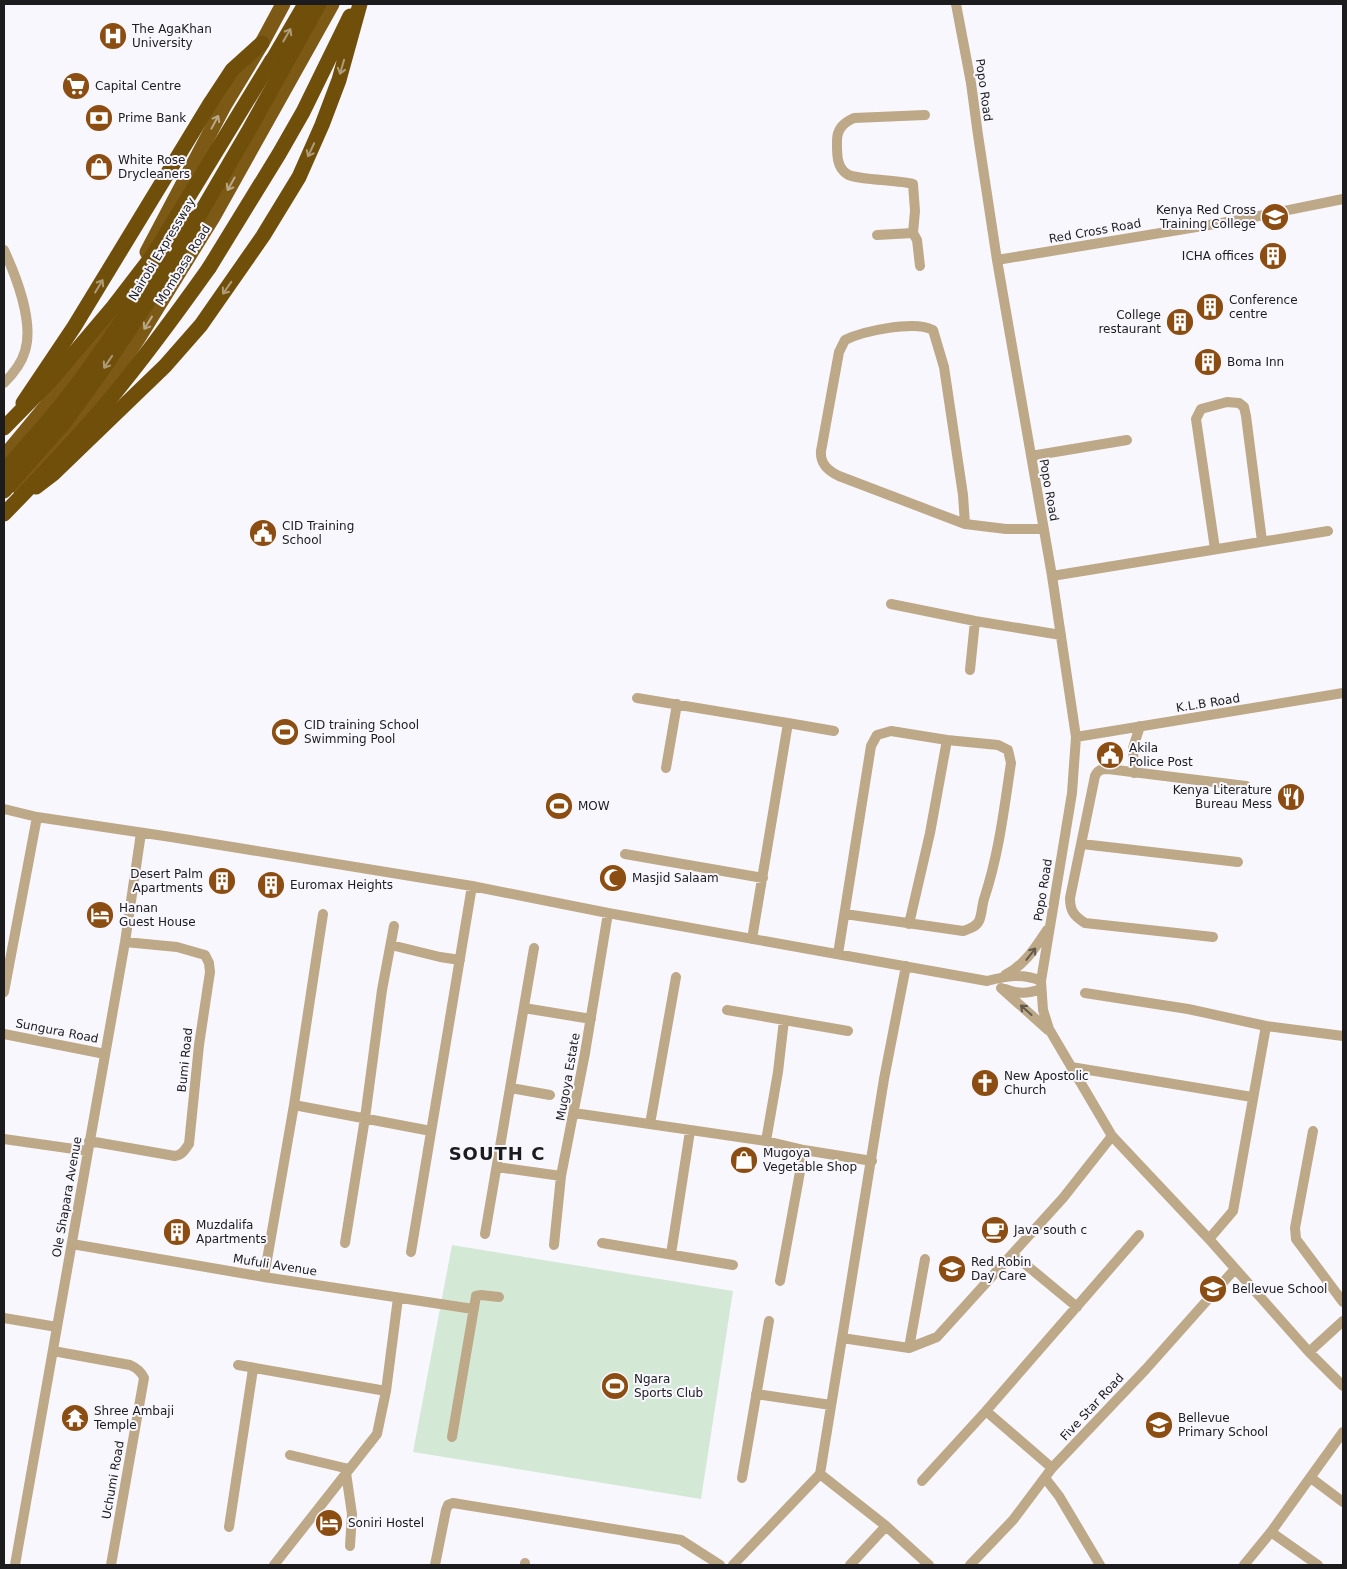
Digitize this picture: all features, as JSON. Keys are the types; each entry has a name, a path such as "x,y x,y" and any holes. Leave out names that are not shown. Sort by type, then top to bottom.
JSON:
{"highway":[{"path":"4,458 62,387 112,321 224,106 283,4"},
{"name":"Nairobi Expressway","path":"4,470 57,410 152,275 305,4"},
{"name":"Nairobi Expressway","path":"4,491 64,423 155,291 249,130 319,4"},
{"name":"Mombasa Road","path":"4,508 109,382 139,337 213,217 332,4"},
{"path":"4,514 51,466 110,400 170,323 209,268 275,162 303,112 356,4"},
{"path":"4,508 53,474 164,366 202,325 263,236 298,177 330,104 360,4"},
{"path":"4,428 74,328 232,70 262,43"},
{"path":"4,428 52,379 113,307 153,255 272,60"}],"street":[{"name":"Popo Road","path":"956,4 972,83 997,260 1052,576 1076,737 1072,793 1041,985 1043,1010 1051,1032"},
{"path":"920,266 917,240 913,233 915,190 913,184 846,174 838,162 836,138 838,129 854,118 925,115"},
{"name":"Red Cross Road","path":"997,260 1239,220 1343,199"},
{"path":"877,235 913,233"},
{"path":"4,250 14,271 21,294 27,328 25,352 4,383"},
{"path":"965,524 962,486 946,376 933,330 921,326 901,327 869,332 845,340 839,352 822,444 821,456 825,466 832,473 965,524 1006,529 1043,528"},
{"path":"1216,548 1196,419 1201,409 1227,402 1240,403 1244,407 1262,541"},
{"path":"1031,456 1126,440"},
{"path":"1052,576 1328,531"},
{"path":"891,604 975,621 1061,635"},
{"path":"970,670 975,621"},
{"name":"K.L.B Road","path":"1076,737 1343,693"},
{"path":"637,698 834,731"},
{"path":"666,768 677,704"},
{"path":"752,938 788,723"},
{"path":"1134,773 1133,748 1140,726"},
{"path":"838,954 873,741 877,735 891,731 947,740 998,745 1008,750 1012,763 999,844 992,876 981,909 980,921 974,927 964,931 845,914"},
{"path":"909,924 930,833 947,740"},
{"path":"1213,937 1085,923 1075,916 1070,907 1070,898 1097,772 1101,769 1108,769 1246,786"},
{"path":"4,809 37,817 472,886 608,913 987,981 1001,988 1020,993 1033,992 1041,985 1029,976 1002,977"},
{"path":"4,992 37,817"},
{"name":"Ole Shapara Avenue","path":"15,1565 125,942 142,833"},
{"path":"1082,844 1238,862"},
{"path":"626,854 763,878"},
{"path":"411,1252 472,886"},
{"name":"Mugoya Estate","path":"554,1245 561,1176 591,1020 608,913"},
{"path":"264,1277 294,1105 323,914"},
{"path":"987,981 1014,971 1027,959 1051,923"},
{"path":"345,1242 365,1118 382,990 394,926"},
{"name":"Bumi Road","path":"89,1146 179,1156 189,1144 199,1045 210,972 209,963 205,955 177,947 125,942"},
{"path":"391,945 460,960"},
{"path":"485,1234 534,948"},
{"path":"733,1565 820,1474 884,1078 906,966"},
{"path":"650,1124 676,977"},
{"path":"1001,988 1051,1032 1112,1136 1209,1239 1309,1352 1343,1386"},
{"path":"1085,993 1188,1009 1266,1026 1343,1036"},
{"path":"524,1008 591,1020"},
{"path":"727,1010 848,1031"},
{"path":"766,1141 778,1072 784,1020"},
{"path":"1209,1239 1233,1211 1266,1026"},
{"name":"Sungura Road","path":"4,1034 105,1054"},
{"path":"1071,1068 1252,1097"},
{"path":"511,1088 550,1095"},
{"path":"294,1105 431,1131"},
{"path":"574,1113 766,1141 804,1150 872,1161"},
{"path":"671,1254 690,1131"},
{"path":"1313,1131 1295,1228 1296,1239 1343,1302"},
{"path":"842,1338 908,1348 937,1337 1063,1198 1112,1136"},
{"path":"4,1139 89,1146"},
{"path":"780,1281 804,1150"},
{"path":"498,1167 561,1176"},
{"path":"922,1481 986,1411 1139,1235"},
{"path":"602,1243 733,1265"},
{"name":"Mufuli Avenue","path":"72,1244 473,1310"},
{"path":"1013,1254 1077,1307"},
{"path":"908,1348 925,1259"},
{"name":"Five Star Road","path":"970,1565 1013,1520 1052,1468 1146,1369 1234,1268"},
{"path":"452,1437 476,1296 499,1297"},
{"path":"274,1565 377,1434 386,1391 398,1298"},
{"path":"4,1318 57,1327"},
{"path":"742,1478 769,1321"},
{"path":"1309,1352 1343,1321"},
{"name":"Uchumi Road","path":"53,1351 130,1365 136,1367 144,1378 111,1565"},
{"path":"238,1365 386,1391"},
{"path":"229,1527 253,1369"},
{"path":"756,1394 831,1405"},
{"path":"986,1411 1052,1468"},
{"path":"1244,1565 1271,1532 1343,1432"},
{"path":"290,1455 348,1471"},
{"path":"348,1471 352,1514 350,1546"},
{"path":"820,1474 886,1526 929,1565"},
{"path":"1044,1478 1058,1496 1100,1565"},
{"path":"1311,1478 1343,1502"},
{"path":"435,1565 446,1510 448,1505 453,1503 681,1540 720,1565"},
{"path":"850,1565 886,1526"},
{"path":"1271,1532 1318,1565"}],"green space":[{"path":"452,1245 733,1291 701,1499 413,1452"}],"place":[{"name":"The AgaKhan University","path":"113,36"},
{"name":"Capital Centre","path":"76,86"},
{"name":"Prime Bank","path":"99,118"},
{"name":"White Rose Drycleaners","path":"99,167"},
{"name":"Kenya Red Cross Training College","path":"1275,217"},
{"name":"ICHA offices","path":"1273,256"},
{"name":"Conference centre","path":"1210,307"},
{"name":"College restaurant","path":"1180,322"},
{"name":"Boma Inn","path":"1208,362"},
{"name":"CID Training School","path":"263,533"},
{"name":"CID training School Swimming Pool","path":"285,732"},
{"name":"Akila Police Post","path":"1110,755"},
{"name":"Kenya Literature Bureau Mess","path":"1291,797"},
{"name":"MOW","path":"559,806"},
{"name":"Masjid Salaam","path":"613,878"},
{"name":"Desert Palm Apartments","path":"222,881"},
{"name":"Euromax Heights","path":"271,885"},
{"name":"Hanan Guest House","path":"100,915"},
{"name":"New Apostolic Church","path":"985,1083"},
{"name":"Mugoya Vegetable Shop","path":"744,1160"},
{"name":"Java south c","path":"995,1230"},
{"name":"Muzdalifa Apartments","path":"177,1232"},
{"name":"Red Robin Day Care","path":"952,1269"},
{"name":"Bellevue School","path":"1213,1289"},
{"name":"Ngara Sports Club","path":"615,1386"},
{"name":"Shree Ambaji Temple","path":"75,1418"},
{"name":"Bellevue Primary School","path":"1159,1425"},
{"name":"Soniri Hostel","path":"329,1523"}],"district":[{"name":"SOUTH C","path":"497,1154"}]}
